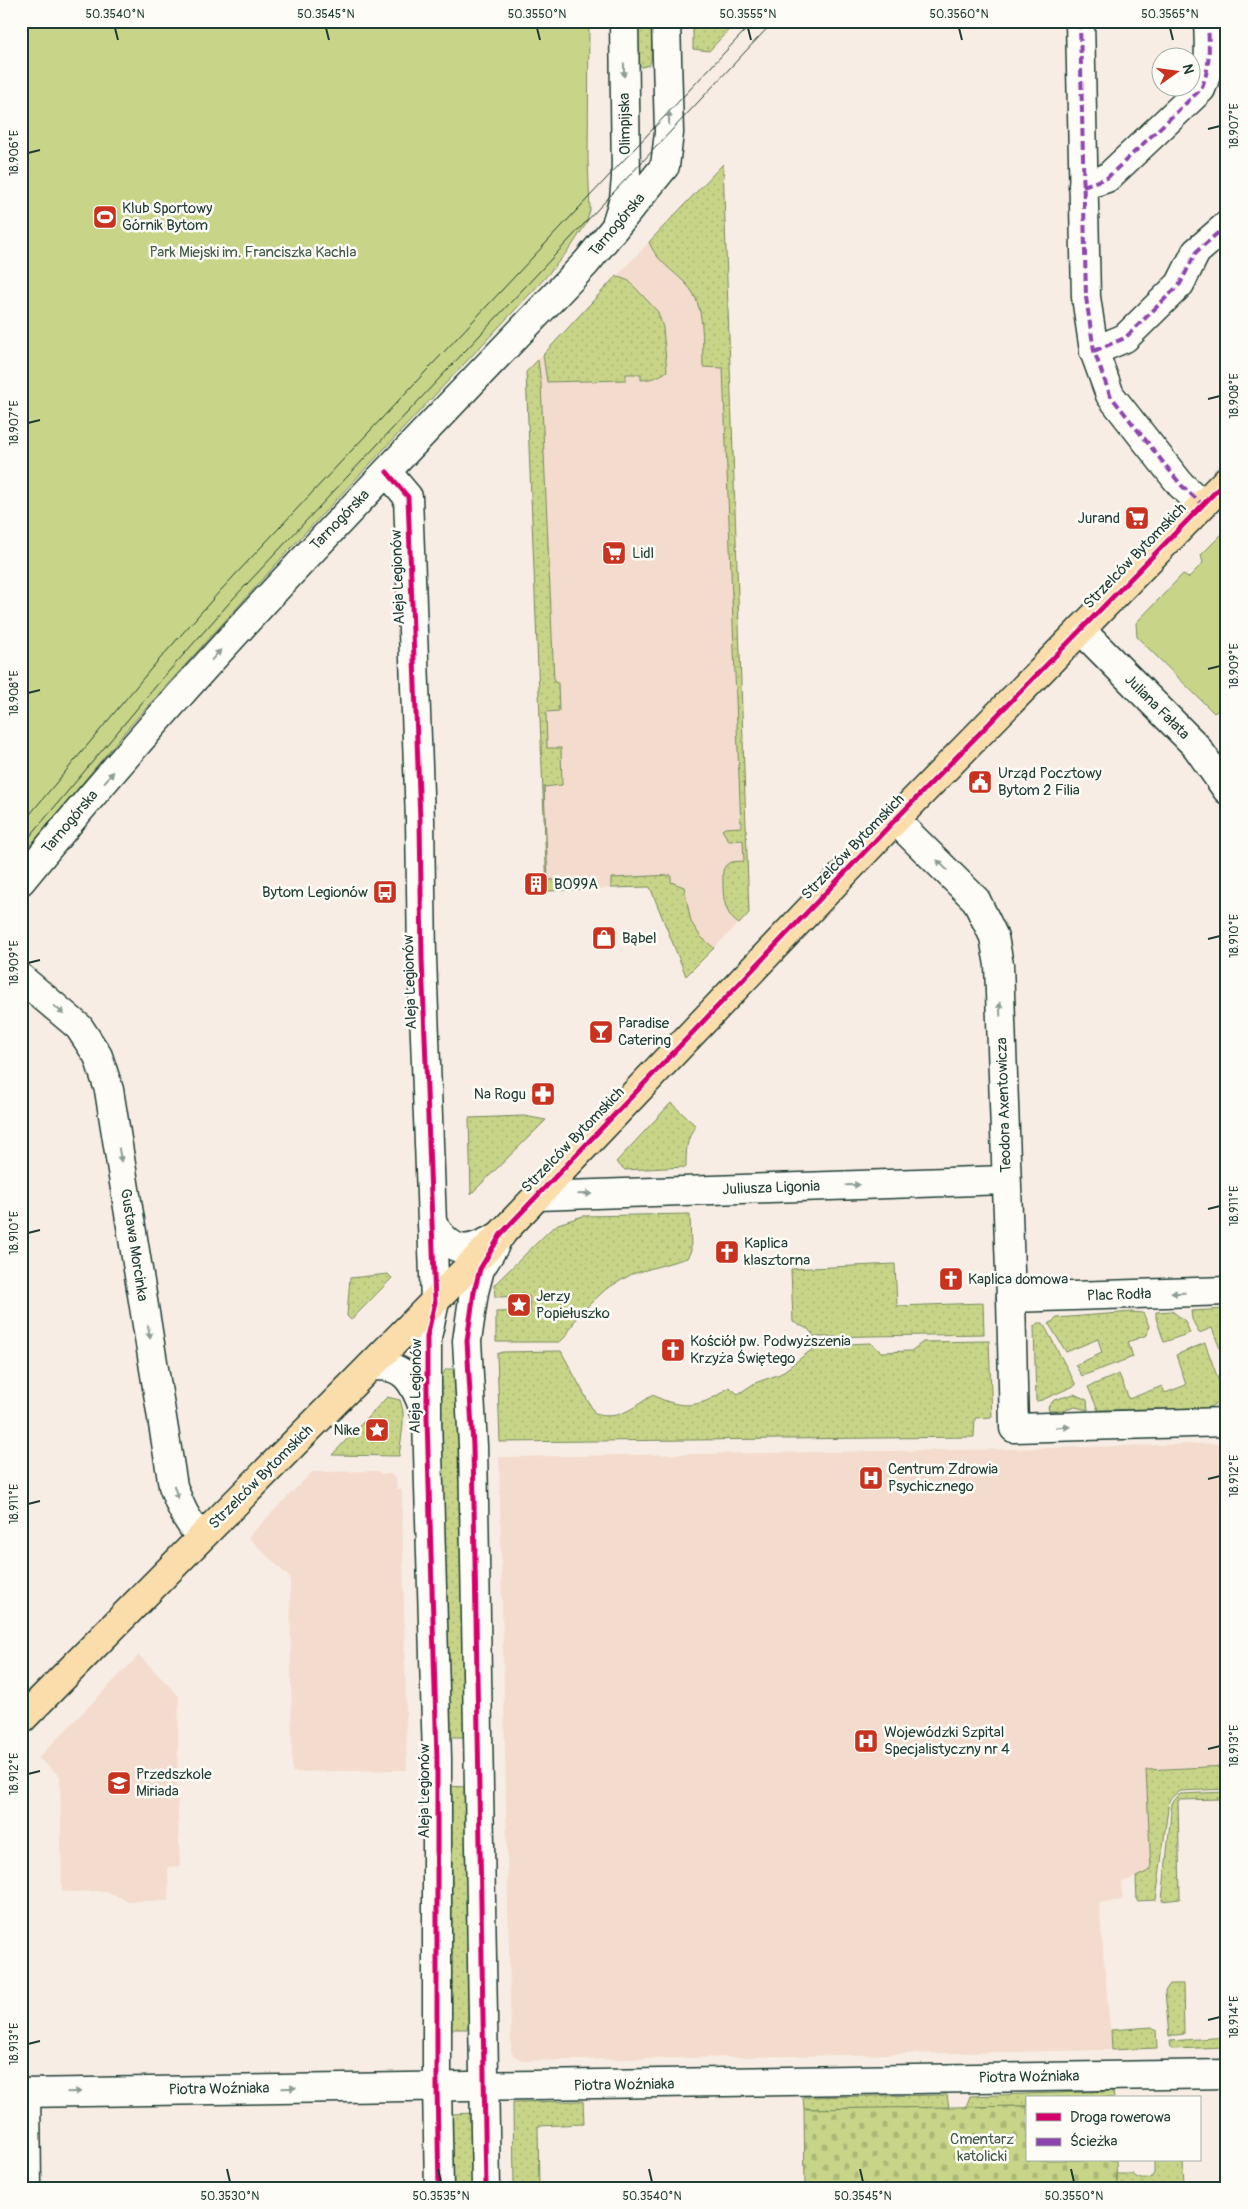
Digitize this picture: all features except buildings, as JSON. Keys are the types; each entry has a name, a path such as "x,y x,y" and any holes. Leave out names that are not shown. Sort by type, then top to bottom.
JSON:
{"main road":[{"name":"Strzelców Bytomskich","path":"21,1720 502,1234 895,820 1227,480"}],"street":[{"name":"Olimpijska","path":"615,225 624,199 626,178 624,21"},
{"name":"Tarnogórska","path":"21,881 158,720 315,546 586,263 615,225 666,166 669,133 666,21"},
{"path":"1080,21 1086,297 1094,351 1110,395 1181,485 1202,504"},
{"path":"1083,186 1107,178 1200,89 1207,76 1209,58 1208,21"},
{"path":"1094,351 1125,338 1180,284 1196,252 1227,225"},
{"name":"Aleja Legionów","path":"387,472 408,497 435,1302 427,1338 427,1418 437,1758 437,2086 439,2188"},
{"name":"Juliana Fałata","path":"1081,630 1196,746 1227,790"},
{"name":"Teodora Axentowicza","path":"895,820 976,900 994,937 999,965 1012,1298 1014,1428 1227,1422"},
{"name":"Gustawa Morcinka","path":"21,978 79,1027 98,1056 109,1090 173,1486 186,1518 201,1537"},
{"name":"Juliusza Ligonia","path":"537,1196 1006,1180"},
{"name":"Strzelców Bytomskich","path":"432,1223 439,1234 449,1243 462,1249 476,1248 502,1234"},
{"path":"486,2188 473,1446 467,1341 474,1292 480,1269 502,1234"},
{"name":"Plac Rodła","path":"1012,1298 1227,1291"},
{"path":"435,1302 451,1316 467,1341"},
{"path":"370,1367 384,1365 408,1377 416,1388 427,1418"},
{"path":"437,1758 478,1757"},
{"name":"Piotra Woźniaka","path":"23,2093 1227,2074"},
{"path":"23,2093 28,2188"}],"shaded area":[{"path":"723,164 749,913 686,976 650,887 547,891 526,372"},
{"name":"Wojewódzki Szpital Specjalistyczny nr 4","path":"1227,1443 1227,1766 1146,1770 1151,1870 1121,1883 1123,1900 1099,1903 1112,2050 523,2061 514,2056 511,2052 499,1457 1007,1449"},
{"path":"379,1471 380,1474 391,1474 396,1480 397,1489 402,1489 407,1770 292,1772 290,1578 248,1537 312,1472"},
{"name":"Przedszkole Miriada","path":"139,1655 179,1696 177,1790 180,1866 168,1867 169,1901 128,1901 106,1891 62,1892 60,1776 38,1758"}],"green space":[{"name":"Park Miejski im. Franciszka Kachla","path":"21,21 589,21 588,160 590,210 586,224 571,247 544,279 289,550 129,727 21,857"},
{"path":"693,21 737,21 709,51 693,49"},
{"path":"635,22 652,32 651,61 649,65 642,67 638,63 635,53"},
{"path":"723,164 749,913 739,924 733,919 726,907 723,886 724,867 731,862 744,861 743,840 729,841 722,830 725,828 741,827 723,368 703,367 702,324 693,293 656,255 649,242"},
{"path":"616,276 629,281 658,312 663,328 667,371 654,378 641,380 641,374 626,374 626,380 547,382 543,355"},
{"path":"538,360 541,384 554,682 558,683 559,711 546,712 547,748 561,748 562,785 544,787 548,880 587,879 589,889 547,891 526,372"},
{"path":"1223,533 1227,535 1227,704 1214,713 1137,637 1136,623 1183,574 1188,578 1203,563 1201,555"},
{"path":"671,875 671,882 684,887 691,922 701,937 714,948 686,976 650,887 611,888 611,878"},
{"path":"671,1103 696,1126 688,1140 686,1167 625,1170 616,1162"},
{"path":"524,1116 546,1120 471,1194 469,1118"},
{"path":"690,1214 691,1251 687,1258 632,1274 606,1289 578,1315 566,1336 560,1342 496,1342 496,1312 530,1311 529,1296 495,1297 494,1285 558,1224 583,1216"},
{"path":"895,1264 897,1306 983,1303 984,1334 815,1337 808,1329 793,1322 791,1269"},
{"path":"388,1274 392,1278 351,1320 347,1316 350,1278"},
{"path":"1227,1309 1227,1367 1212,1328 1199,1333 1192,1319 1191,1311"},
{"path":"1172,1311 1185,1321 1190,1333 1164,1342 1156,1318 1156,1312"},
{"path":"1132,1312 1143,1313 1149,1326 1147,1335 1128,1342 1133,1357 1082,1376 1075,1365 1102,1353 1098,1339 1066,1352 1049,1324 1057,1318"},
{"path":"1038,1323 1043,1323 1076,1385 1036,1401 1034,1326"},
{"path":"989,1341 992,1417 975,1418 974,1437 500,1442 497,1354 502,1352 561,1351 595,1414 612,1416 626,1412 653,1395 683,1405 702,1403 729,1387 738,1394 755,1383 780,1374 818,1345 871,1343 881,1352 911,1351 923,1342"},
{"path":"1205,1343 1222,1390 1218,1402 1207,1408 1098,1410 1088,1387 1119,1374 1129,1399 1162,1386 1165,1393 1186,1385 1176,1355"},
{"path":"446,1369 455,1369 460,1374 467,1737 446,1737 439,1381"},
{"path":"1074,1394 1087,1400 1088,1410 1075,1407 1063,1411 1049,1411 1048,1407 1054,1400"},
{"path":"387,1397 400,1400 403,1411 399,1456 332,1455"},
{"path":"1227,1766 1227,1789 1179,1791 1169,1800 1156,1900 1137,1901 1136,1877 1151,1870 1146,1770"},
{"path":"446,1786 467,1787 473,2029 451,2029"},
{"path":"1226,1792 1227,1821 1222,1821 1221,1799 1178,1800 1180,1899 1162,1901 1172,1803 1180,1794"},
{"path":"1170,1984 1183,1984 1184,2034 1169,2036 1165,1991"},
{"path":"1152,2027 1156,2030 1157,2048 1112,2050 1111,2030"},
{"path":"1227,2037 1227,2047 1171,2049 1170,2041"},
{"path":"1113,2091 1114,2096 1026,2096 1026,2106 966,2107 970,2096"},
{"path":"947,2095 949,2108 804,2109 803,2097"},
{"path":"583,2101 584,2124 538,2126 539,2188 514,2188 513,2102"},
{"name":"Cmentarz katolicki","path":"1026,2106 1026,2162 1116,2162 1117,2188 805,2188 804,2109"},
{"path":"474,2113 476,2188 453,2188 452,2114"},
{"path":"1154,2162 1183,2162 1184,2188 1117,2188 1117,2174 1133,2174 1141,2179 1146,2179 1151,2178 1154,2173"}],"tram line":[{"path":"21,825 150,670 220,591 754,21"},
{"path":"21,847 161,680 231,601 774,21"}],"marked path":[{"path":"1080,21 1086,297 1094,351 1110,395 1181,485 1202,504"},
{"path":"1083,186 1107,178 1201,89 1208,64 1208,21"},
{"path":"1094,351 1125,338 1180,284 1196,252 1227,225"}],"cycle path":[{"path":"387,472 408,497 435,1302 427,1337 427,1418 437,1758 437,2086 439,2188"},
{"path":"486,2188 473,1446 467,1341 474,1292 480,1269 501,1234 895,820 1227,480"}],"place":[{"name":"Klub Sportowy Górnik Bytom","path":"105,217"},
{"name":"Jurand","path":"1137,518"},
{"name":"Lidl","path":"614,553"},
{"name":"Urząd Pocztowy Bytom 2 Filia","path":"980,782"},
{"name":"B099A","path":"536,884"},
{"name":"Bytom Legionów","path":"385,892"},
{"name":"Bąbel","path":"604,938"},
{"name":"Paradise Catering","path":"601,1032"},
{"name":"Na Rogu","path":"543,1094"},
{"name":"Kaplica klasztorna","path":"727,1252"},
{"name":"Kaplica domowa","path":"951,1279"},
{"name":"Jerzy Popiełuszko","path":"519,1305"},
{"name":"Kościół pw. Podwyższenia Krzyża Świętego","path":"673,1350"},
{"name":"Nike","path":"377,1430"},
{"name":"Centrum Zdrowia Psychicznego","path":"871,1478"},
{"name":"Wojewódzki Szpital Specjalistyczny nr 4","path":"866,1741"},
{"name":"Przedszkole Miriada","path":"119,1783"}]}
